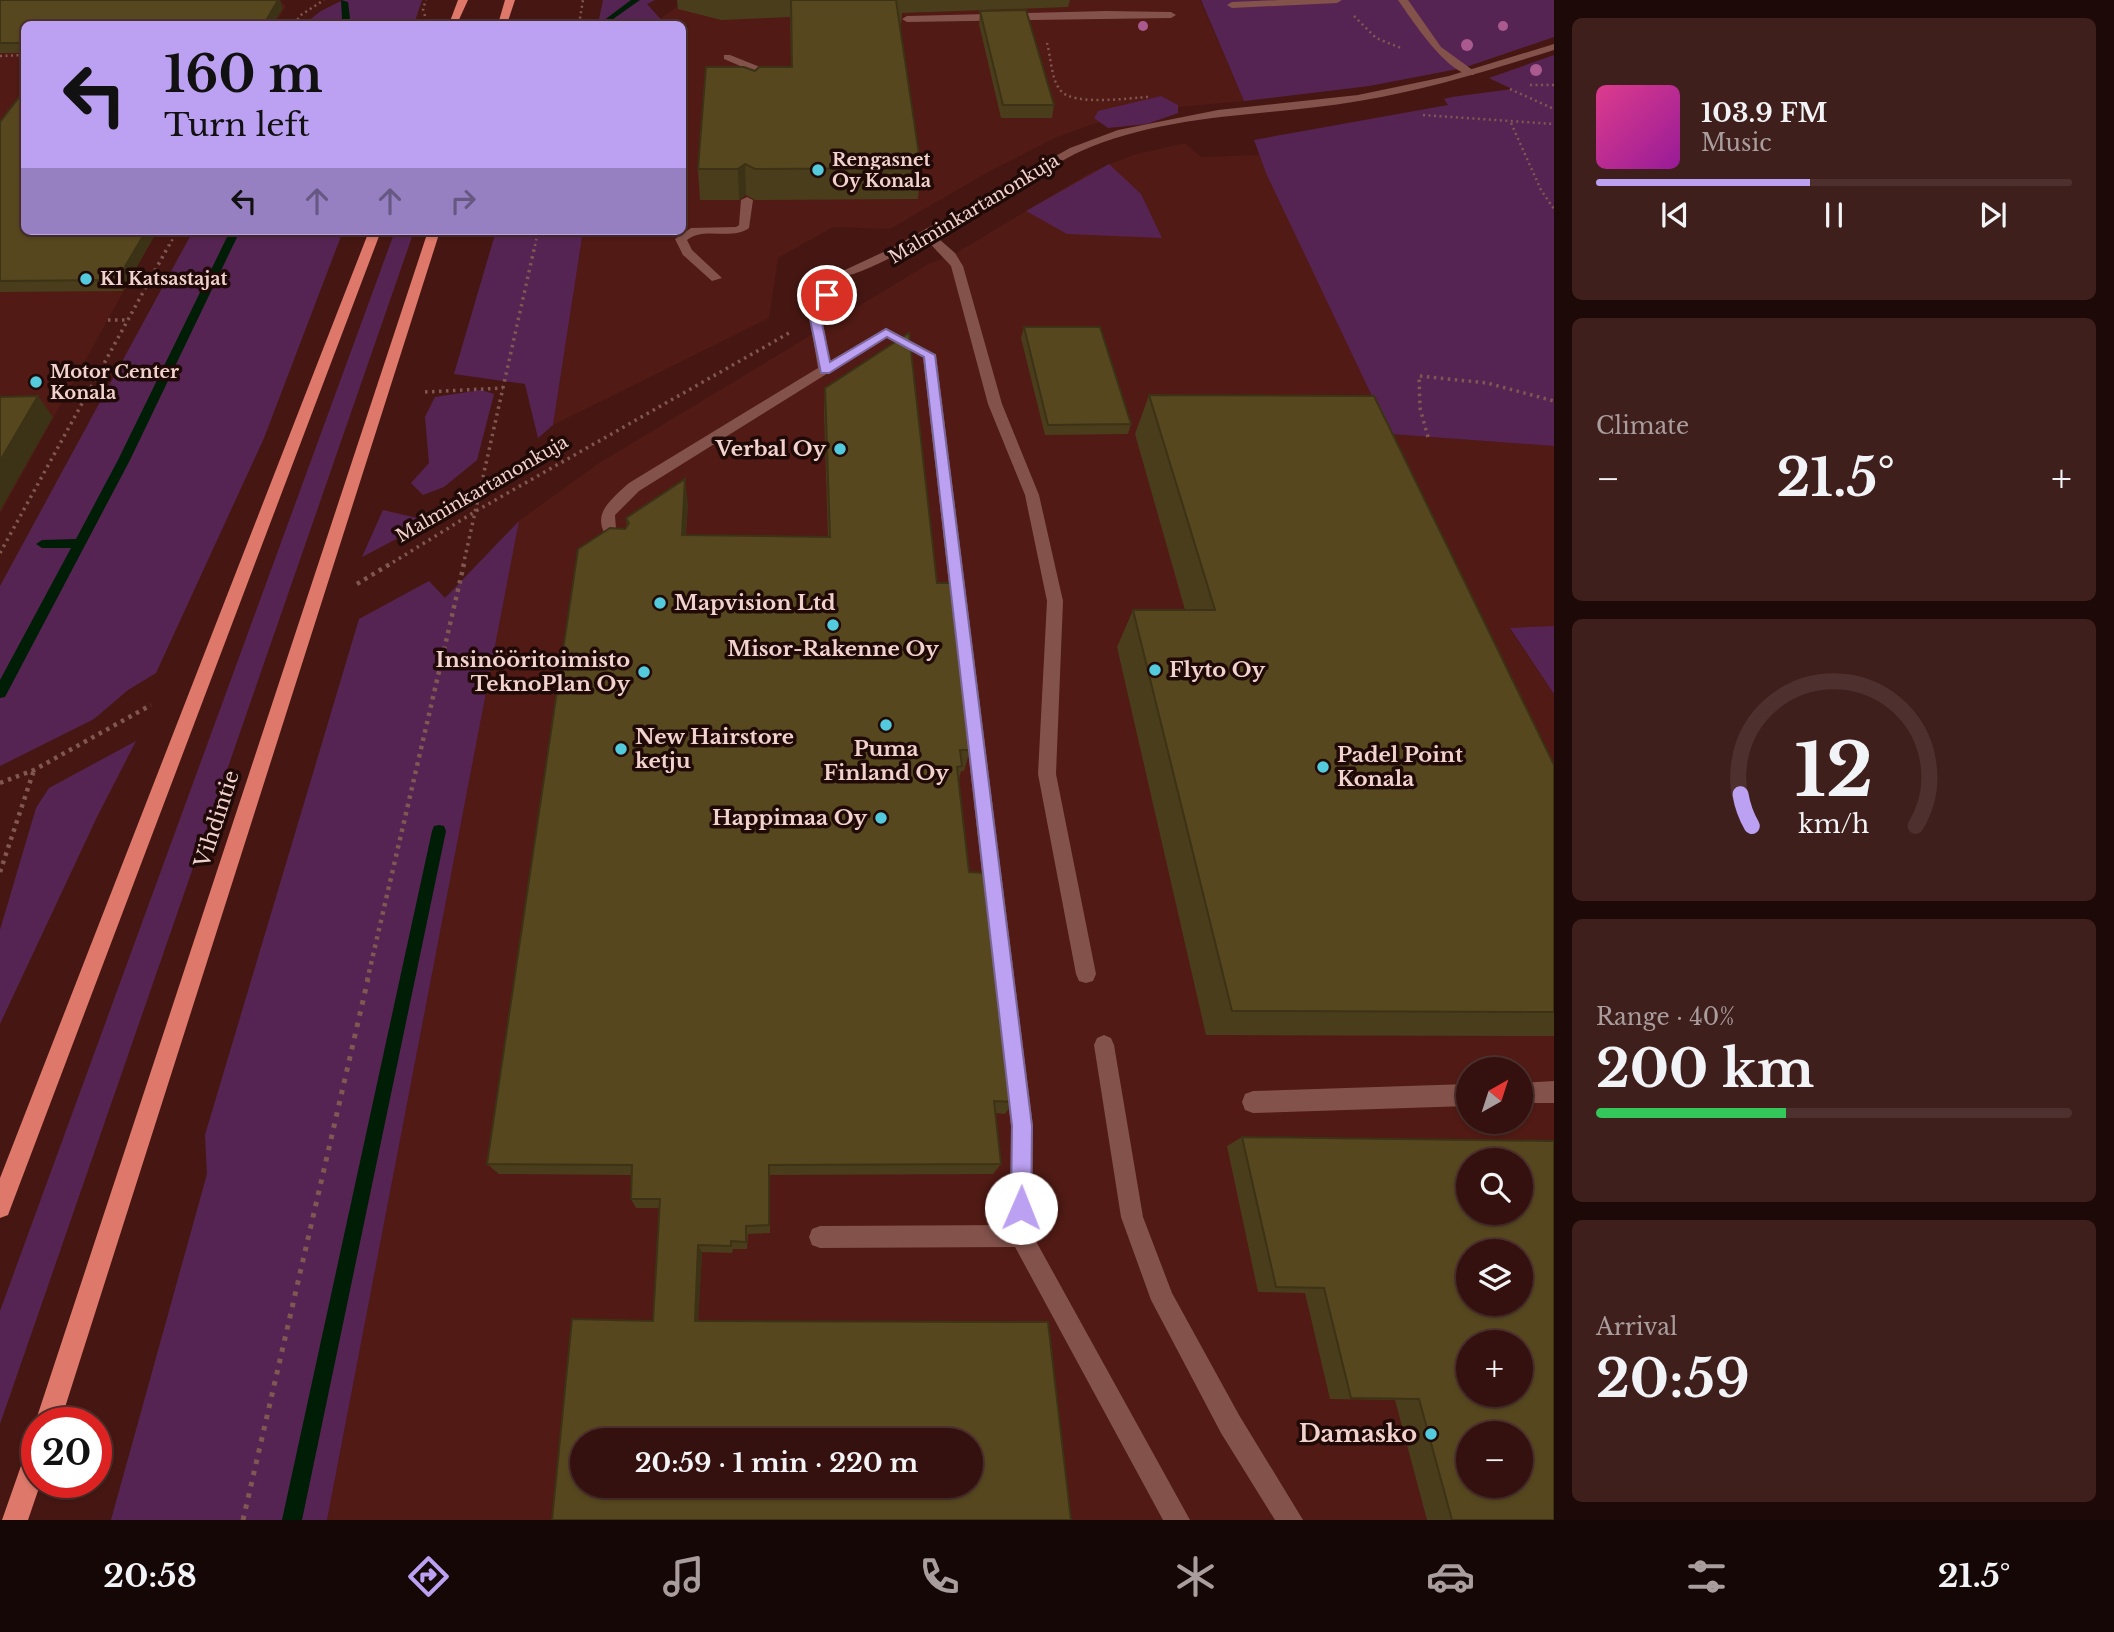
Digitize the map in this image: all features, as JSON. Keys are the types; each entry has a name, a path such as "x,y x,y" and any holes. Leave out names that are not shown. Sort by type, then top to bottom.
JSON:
{"main road":[{"path":"454,21 463,0"},
{"path":"503,21 510,0"},
{"path":"0,1207 373,235"},
{"name":"Vihdintie","path":"52,1407 433,235"},
{"path":"15,1520 22,1498"}],"street":[{"path":"1403,0 1437,49 1471,73"},
{"path":"1231,5 1338,1"},
{"path":"907,19 1106,13 1171,15"},
{"name":"Malminkartanonkuja","path":"817,319 815,314 838,276 927,233 1074,149 1122,132 1218,113 1358,98 1471,73 1554,47"},
{"path":"727,57 757,69 759,79 752,97"},
{"path":"716,278 687,252 681,239 691,231 739,230 745,226 747,219 747,200"},
{"path":"927,233 957,265 995,404 1035,508 1055,601 1047,774 1086,974"},
{"path":"817,319 817,333 825,370"},
{"path":"622,548 607,532 606,521 614,505 634,488 886,332 929,355 1022,1126 1021,1236 1177,1520"},
{"path":"1104,1045 1132,1217 1163,1300 1230,1424 1290,1520"},
{"path":"1533,1093 1554,1092"},
{"path":"1253,1102 1456,1095"},
{"path":"820,1237 1021,1236"}],"path":[{"path":"296,21 324,0"},
{"path":"426,0 423,9 426,19"},
{"path":"580,21 583,0"},
{"path":"1338,1 1381,40 1451,61"},
{"path":"0,56 21,55"},
{"path":"1054,62 1060,89 1072,97 1158,96"},
{"path":"1525,86 1554,85"},
{"path":"1504,86 1514,86"},
{"path":"1420,114 1554,124"},
{"path":"1511,122 1541,190 1554,209"},
{"path":"0,553 175,235"},
{"path":"243,1520 537,235"},
{"name":"Malminkartanonkuja","path":"357,584 476,510 817,319"},
{"path":"108,320 129,320"},
{"path":"1428,437 1420,408 1419,376 1487,383 1554,401"},
{"path":"425,392 503,388"},
{"path":"0,783 34,771 151,705"},
{"path":"0,873 34,771"}],"shaded area":[{"name":"Motor Center Konala","path":"0,0 280,0 286,6 277,21 21,21 21,235 155,235 0,514"},
{"path":"343,0 422,0 415,21 308,21"},
{"path":"603,0 655,0 647,4 662,21 599,21"},
{"path":"686,0 1200,0 1244,101 1156,109 1093,124 1057,137 990,171 890,229 833,227 778,258 769,318 553,425 582,235 686,235 686,29 689,26 686,25 686,21 660,19"},
{"path":"1201,0 1554,0 1554,37 1463,68 1369,86 1244,101"},
{"path":"1554,55 1554,446 1390,434 1266,173 1254,140 1448,105 1444,99 1452,97 1512,89 1489,78"},
{"path":"1161,96 1178,105 1178,113 1147,124 1108,128 1094,118 1098,111"},
{"path":"1185,143 1201,157 1259,155 1390,434 1554,446 1554,626 1510,629 1554,694 1554,1520 327,1520 519,521 596,465 930,263 951,256 1091,172 1133,155"},
{"path":"1109,164 1141,194 1162,238 1067,234 1026,211"},
{"path":"191,235 341,235 264,438 156,673 128,690 94,719 0,766 0,586"},
{"path":"394,235 413,235 0,1424 0,1311"},
{"path":"495,235 582,235 553,425 538,438 525,384 454,374"},
{"path":"481,390 494,394 477,460 444,487 423,495 411,483 429,463 425,417 435,397"},
{"path":"383,510 417,518 406,534 362,557"},
{"path":"519,521 327,1520 111,1520 207,1174 205,1135 359,619 429,581 445,598"},
{"path":"1554,626 1554,694 1510,628"},
{"path":"136,741 97,817 0,1024 0,930 36,808 49,788"}],"building":[{"path":"0,0 278,0 266,21 21,21 21,43 0,43"},
{"path":"791,0 896,0 921,168 755,169 745,164 738,169 698,169 706,67 744,67 755,71 759,67 792,67"},
{"path":"1026,10 1054,105 1003,105 980,11"},
{"path":"21,95 21,235 144,235 117,280 0,281 0,122"},
{"path":"1024,327 1100,327 1131,424 1048,425"},
{"path":"909,333 937,583 950,583 970,750 960,750 962,766 957,767 969,872 986,873 1014,1102 994,1101 1001,1164 769,1165 769,1225 746,1226 746,1242 731,1241 731,1246 698,1245 695,1321 1048,1322 1071,1520 552,1520 572,1319 653,1321 660,1199 631,1199 632,1165 487,1164 578,549 610,528 625,529 629,523 626,518 685,479 682,535 830,537 825,388"},
{"name":"Padel Point Konala","path":"1149,395 1374,396 1554,765 1554,1012 1232,1011 1133,610 1215,610"},
{"path":"38,396 0,461 0,397"},
{"path":"1242,1137 1554,1141 1554,1520 1452,1520 1419,1399 1351,1398 1324,1288 1276,1287"}],"waterway":[{"path":"606,21 636,0"},
{"path":"344,2 344,21"},
{"path":"80,543 124,460 233,235"},
{"path":"0,693 80,543"},
{"path":"42,544 80,543"},
{"path":"292,1520 439,831"}],"place":[{"name":"Rengasnet Oy Konala","path":"818,170"},
{"name":"K1 Katsastajat","path":"86,279"},
{"name":"Motor Center Konala","path":"36,382"},
{"name":"Verbal Oy","path":"840,449"},
{"name":"Mapvision Ltd","path":"660,603"},
{"name":"Misor-Rakenne Oy","path":"833,625"},
{"name":"Flyto Oy","path":"1155,670"},
{"name":"Insinööritoimisto TeknoPlan Oy","path":"644,672"},
{"name":"Puma Finland Oy","path":"886,725"},
{"name":"New Hairstore ketju","path":"621,749"},
{"name":"Padel Point Konala","path":"1323,767"},
{"name":"Happimaa Oy","path":"881,818"},
{"name":"Damasko","path":"1431,1434"}],"route":[{"path":"827,295 815,314 825,370 886,332 929,355 1022,1126 1021,1208"}]}
